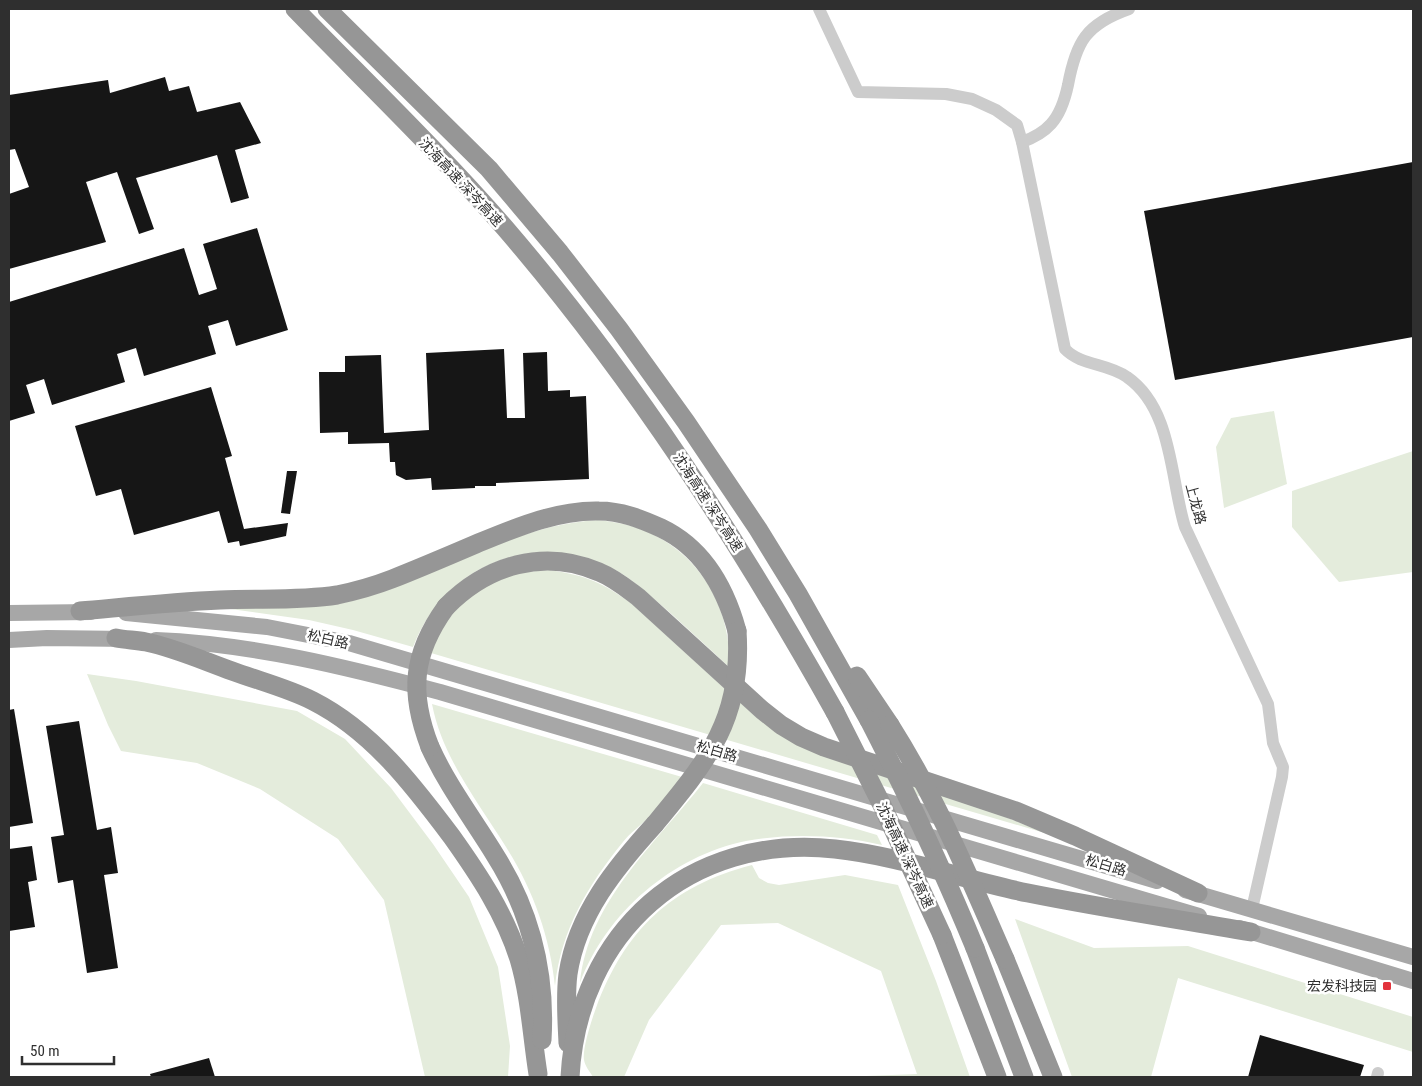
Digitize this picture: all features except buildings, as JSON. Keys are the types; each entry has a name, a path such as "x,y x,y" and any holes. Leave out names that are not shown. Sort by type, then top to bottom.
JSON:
{"highway":[{"name":"沈海高速 深岑高速","path":"295,9 470,189 540,270 649,414 717,514 792,636 835,712 882,805 942,936 997,1077"},
{"name":"沈海高速 深岑高速","path":"327,9 489,169 560,253 619,329 686,422 758,529 798,594 869,720 908,795 975,948 1024,1077"},
{"path":"80,611 212,600 285,599 336,595 374,586 523,525 574,512 600,511 627,514 676,535 709,569 722,588 731,609 737,631 738,656 732,704 723,727 694,776 627,856 594,902 575,947 568,973 566,1003 570,1076"},
{"path":"538,1076 542,1039 543,1001 540,971 529,927 510,882 496,856 452,787 430,747 422,727 416,691 421,655 433,625 446,607 458,595 475,582 498,570 524,563 550,561 576,565 599,572 617,581 638,597 762,710 781,725 801,737 824,747 952,788 1031,816 1198,893"},
{"path":"798,594 890,725 945,824 1006,959 1053,1077"},
{"path":"116,638 146,642 175,651 278,686 313,701 359,731 388,758 421,796 477,871 506,926 518,958 525,986 538,1076"},
{"path":"570,1076 575,1036 583,1008 595,976 609,950 623,930 662,893 685,878 722,860 748,853 803,848 834,849 864,853 1026,892 1251,932"},
{"path":"984,1042 992,1077"}],"main road":[{"name":"松白路","path":"9,613 80,611 224,621 306,633 349,643 1413,957"},
{"name":"松白路","path":"9,640 116,638 211,644 264,651 377,676 449,695 1413,981"}],"street":[{"path":"819,9 858,92 946,94 972,99 996,110 1017,125 1022,142 1038,136 1051,124 1061,110 1076,51 1085,36 1096,24 1110,15 1129,9"},
{"name":"上龙路","path":"1022,142 1065,349 1072,356 1108,367 1127,376 1143,391 1158,415 1166,441 1179,507 1185,527 1268,704 1273,743 1283,767 1252,909"}],"green space":[{"path":"1274,411 1287,484 1224,508 1216,447 1231,418"},
{"path":"1413,451 1413,572 1339,582 1292,527 1292,491"},
{"path":"598,520 643,530 663,540 696,567 718,604 725,624 729,667 663,606 619,572 589,559 558,553 527,554 498,561 472,574 448,593 428,617 413,647 309,620 216,607 337,604 403,584 498,544 531,533 564,524"},
{"path":"550,570 594,581 612,590 632,604 756,717 1048,834 431,653 449,618 467,599 478,591 513,575 531,571"},
{"path":"87,674 136,681 297,711 345,739 391,788 433,844 469,897 498,967 510,1046 508,1077 425,1077 384,900 338,839 260,789 197,763 121,751"},
{"path":"432,704 682,777 645,821 623,842 598,875 570,927 558,965 555,986 549,950 532,897 516,863 452,761 437,724"},
{"path":"703,783 877,835 882,845 849,839 814,836 763,838 719,849 692,860 668,874 645,891 624,911 606,933 580,983 586,954 596,926 610,900 645,852"},
{"path":"752,865 759,878 768,883 779,885 845,875 898,885 936,981 970,1077 840,1077 917,1074 881,971 778,923 721,925 649,1020 624,1077 593,1077 586,1067 584,1060 584,1049 590,1026 608,980 621,956 637,934 654,915 698,885 723,874"},
{"path":"1015,919 1094,948 1188,946 1413,1017 1413,1052 1178,978 1151,1077 1072,1077"}],"place":[{"name":"宏发科技园","path":"1387,986"}]}
